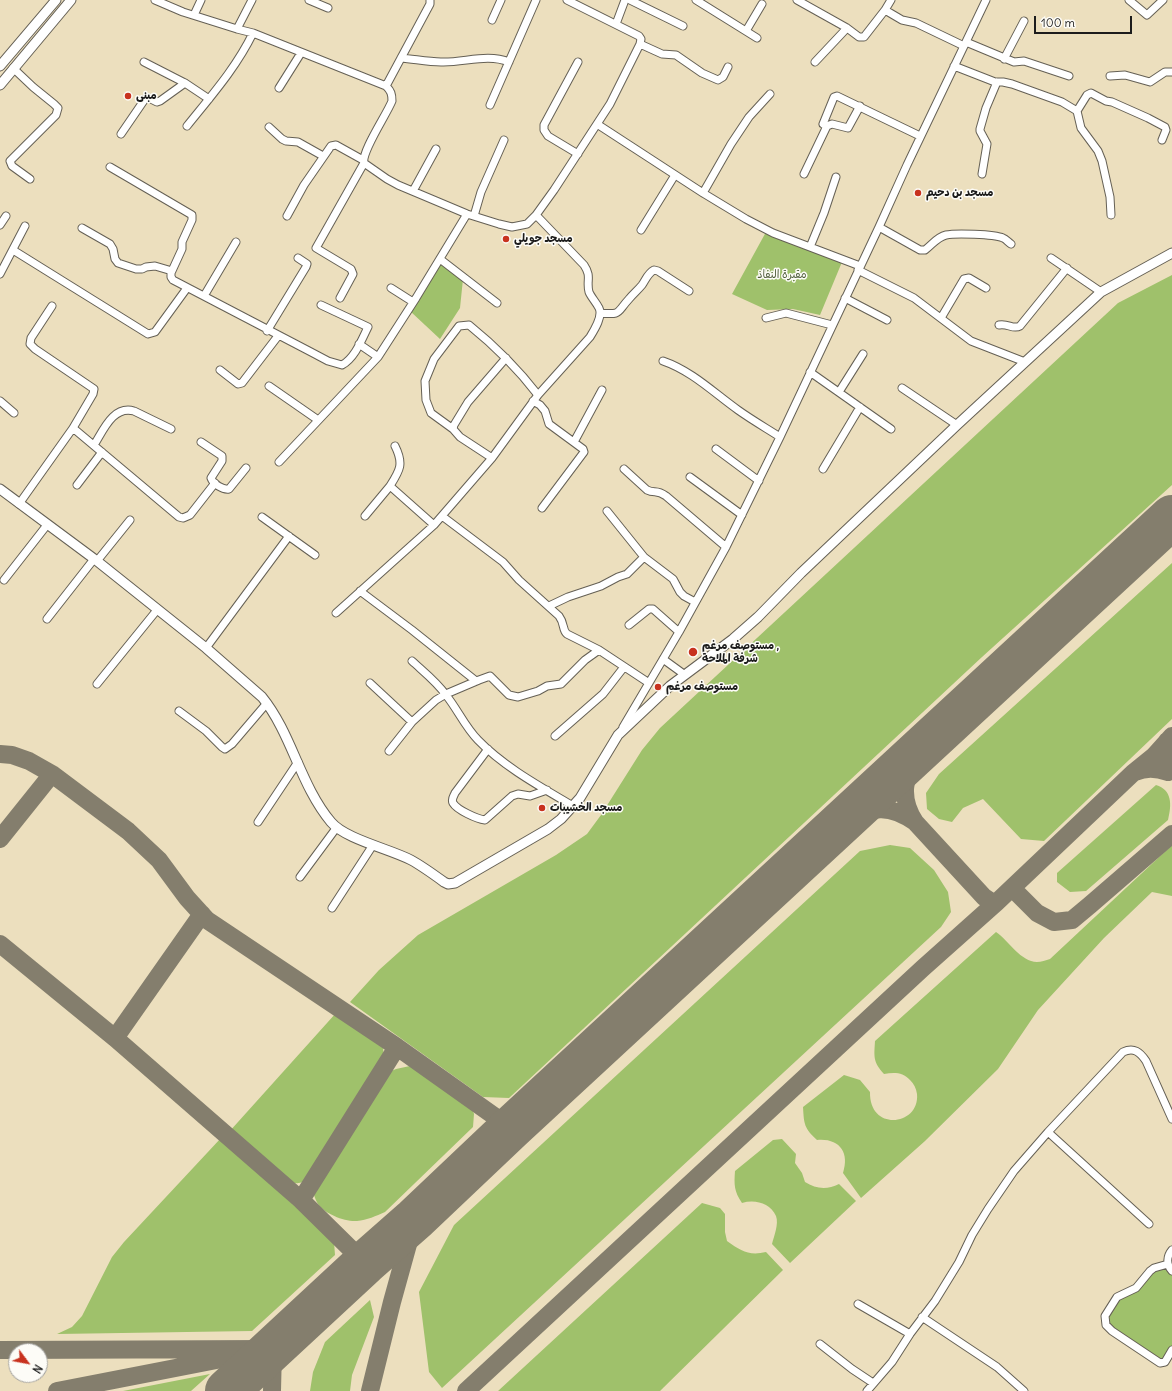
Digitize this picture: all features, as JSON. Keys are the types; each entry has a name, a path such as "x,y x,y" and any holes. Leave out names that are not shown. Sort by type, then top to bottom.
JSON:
{"main road":[{"path":"0,66 56,0"},
{"path":"0,85 71,0"},
{"path":"0,489 95,560 206,648 248,684 267,704 278,721 320,808 331,823 352,836 412,860 448,884 455,883 548,829 561,819 590,784 618,735 670,686 733,639 758,617 801,573 957,425 1101,292 1172,253"}],"street":[{"path":"155,0 194,15 253,33 386,86 392,94 392,101 367,148 364,161 316,248 351,269 353,274 340,298"},
{"path":"194,15 201,0"},
{"path":"237,29 252,0"},
{"path":"309,0 328,8"},
{"path":"386,86 430,4 430,0"},
{"path":"492,20 501,0"},
{"path":"490,106 536,0"},
{"path":"287,216 304,185 328,148 336,145 364,161 387,179 470,215 512,227 527,224 536,215 598,124 610,104 640,44 641,39 639,36 567,0"},
{"path":"616,24 625,0"},
{"path":"630,0 683,26"},
{"path":"696,0 757,38"},
{"path":"797,0 847,28 859,37 864,36 885,10 891,0"},
{"path":"618,735 679,632 726,547 780,437 879,227 920,136 986,0"},
{"path":"1129,0 1148,15 1163,0"},
{"path":"746,31 762,4"},
{"path":"885,10 902,20 916,23 1004,59 1014,62 1024,61 1070,76"},
{"path":"1004,59 1024,21"},
{"path":"815,62 847,28"},
{"path":"187,126 232,70 245,51 253,33"},
{"path":"640,44 662,54 676,54 702,74 718,80 723,77 728,67"},
{"path":"279,88 301,53"},
{"path":"401,58 441,62 485,58 509,62"},
{"path":"144,62 185,82 210,99"},
{"path":"578,62 544,125 544,130 548,136 578,154"},
{"path":"954,66 997,82 1000,81 1009,83 1062,102 1077,111"},
{"path":"13,68 33,88 58,108 56,114 10,161 12,166 30,179"},
{"path":"1110,76 1126,74 1150,82 1165,72 1172,72"},
{"path":"121,134 145,99 149,98 157,102 160,101 185,82"},
{"path":"982,174 987,144 981,134 980,129 986,108 997,82"},
{"path":"1112,214 1102,161 1098,151 1081,128 1077,111 1087,95 1091,93 1165,127 1166,130 1162,140"},
{"path":"703,193 734,139 753,112 770,94"},
{"path":"827,126 822,122 836,96 860,106 920,136"},
{"path":"804,174 827,126 834,124 848,128 860,106"},
{"path":"598,124 703,193 746,219 773,233 810,246 859,268 914,298 971,341 1025,362"},
{"path":"269,127 282,139 286,141 298,142 323,156"},
{"path":"279,462 378,357 440,259 470,215 504,140"},
{"path":"412,191 436,149"},
{"path":"110,167 192,215 192,220 182,242 182,249 172,271 171,277 173,280 267,331 342,365 349,360 368,327 321,305"},
{"path":"641,230 675,174"},
{"path":"810,246 824,213 836,177"},
{"path":"336,613 434,525 492,458 536,398 590,337 595,328 600,309 589,292 588,271 536,215"},
{"path":"0,225 6,216"},
{"path":"0,274 25,226"},
{"path":"879,227 920,250 925,250 941,237 950,235 980,235 998,237 1004,238 1011,244"},
{"path":"82,228 110,244 113,249 115,259 118,263 136,269 155,266 172,271"},
{"path":"204,296 236,242"},
{"path":"13,250 148,334 156,332 187,288"},
{"path":"267,331 306,267 306,262 298,258"},
{"path":"1051,258 1101,292"},
{"path":"440,259 497,303"},
{"path":"999,325 1005,324 1014,328 1020,326 1067,268"},
{"path":"600,313 617,313 641,286 650,272 654,270 658,271 689,291"},
{"path":"941,318 964,278 969,278 986,288"},
{"path":"391,288 413,302"},
{"path":"845,298 887,320"},
{"path":"19,504 73,428 93,394 94,389 35,349 30,344 31,338 52,306"},
{"path":"766,318 786,313 832,325"},
{"path":"492,458 460,437 453,429 431,412 426,400 425,382 434,359 459,326 469,325 495,346 521,373 545,411 549,424 583,449 583,455 542,508"},
{"path":"220,370 238,384 242,383 278,336"},
{"path":"359,344 378,357"},
{"path":"840,392 863,354"},
{"path":"453,429 468,402 506,358"},
{"path":"663,361 677,366 689,373 739,411 780,437"},
{"path":"810,372 891,429"},
{"path":"269,386 318,420"},
{"path":"902,388 957,425"},
{"path":"574,442 602,390"},
{"path":"0,401 14,414"},
{"path":"823,469 860,407"},
{"path":"94,445 112,418 122,410 128,409 134,411 171,429"},
{"path":"73,428 179,517 184,518 190,515 215,483"},
{"path":"201,442 222,456 222,461 211,478 215,483 226,490 229,489 246,468"},
{"path":"365,516 390,486 400,470 400,456 395,446"},
{"path":"716,449 759,481"},
{"path":"77,485 102,452"},
{"path":"624,469 647,490 651,492 658,491 666,496 726,547"},
{"path":"690,477 742,514"},
{"path":"390,486 434,525"},
{"path":"607,512 644,557 673,579 684,596 695,602"},
{"path":"442,516 503,562 519,580 549,606 563,621 565,633 599,650 649,684"},
{"path":"262,517 315,555"},
{"path":"47,619 130,520"},
{"path":"4,580 47,525"},
{"path":"206,648 289,536"},
{"path":"549,606 627,574 644,557"},
{"path":"360,591 476,681"},
{"path":"629,625 649,609 653,609 679,632"},
{"path":"98,684 157,610"},
{"path":"389,751 412,722 446,694 490,676 509,695 518,697 538,691 547,686 561,684 585,660 599,650"},
{"path":"663,659 685,675"},
{"path":"412,661 446,694 467,726 477,739 488,749 507,764 573,806"},
{"path":"554,736 603,694 624,667"},
{"path":"370,683 412,722"},
{"path":"180,711 225,749 232,744 267,704"},
{"path":"488,749 455,793 452,799 453,803 458,808 476,819 485,820 512,796 518,794 530,796 547,790"},
{"path":"258,822 298,762"},
{"path":"300,876 337,827"},
{"path":"332,908 373,845"},
{"path":"867,1391 892,1362 910,1334 935,1301 959,1262 972,1235 1014,1171 1048,1132 1123,1052 1135,1050 1141,1054 1146,1061 1172,1119"},
{"path":"1048,1132 1149,1224"},
{"path":"1172,1250 1168,1259 1170,1268 1154,1268 1136,1288 1117,1297 1105,1316 1106,1325 1112,1331 1160,1363 1165,1362 1172,1350"},
{"path":"858,1304 910,1334"},
{"path":"922,1317 997,1367 1024,1391"},
{"path":"820,1344 873,1383"}],"green space":[{"name":"مقبرة النفاذ","path":"766,232 842,262 820,315 793,309 767,310 732,294"},
{"path":"441,262 463,279 460,308 440,339 410,311"},
{"path":"1172,275 1172,485 982,657 509,1098 483,1097 350,1002 379,970 418,935 556,855 587,834 601,815 642,750 660,728 1118,303"},
{"path":"1172,563 1172,719 1044,841 1021,839 983,799 963,808 952,822 939,819 927,809 926,793 939,774"},
{"path":"1156,785 1165,790 1170,798 1168,820 1086,891 1070,892 1057,882 1057,873"},
{"path":"890,845 910,848 934,870 948,892 951,912 941,927 442,1388 429,1372 419,1292 454,1225 860,851"},
{"path":"1172,845 1172,896 1152,892 1104,938 1038,1010 998,1069 925,1141 861,1198 843,1173 845,1159 841,1148 831,1141 817,1140 813,1136 807,1129 803,1107 844,1075 860,1080 870,1092 872,1105 877,1114 885,1119 894,1120 903,1118 911,1113 916,1105 917,1094 915,1086 904,1075 895,1073 884,1074 876,1063 874,1051 875,1041 996,932 1026,959 1037,962 1050,959"},
{"path":"336,1013 378,1040 383,1046 384,1059 310,1178 300,1183 291,1182 229,1132"},
{"path":"410,1066 418,1069 471,1104 474,1114 473,1127 385,1212 368,1219 357,1221 347,1220 330,1214 321,1208 314,1195 389,1072"},
{"path":"221,1138 334,1242 335,1255 252,1331 57,1334 72,1327 82,1316 112,1257 124,1242"},
{"path":"782,1139 796,1154 795,1163 802,1173 805,1182 822,1188 839,1184 856,1201 790,1263 772,1244 777,1223 776,1216 770,1208 762,1203 742,1203 737,1195 735,1184 735,1171 773,1140"},
{"path":"702,1203 720,1208 725,1214 725,1232 727,1241 745,1252 766,1252 783,1270 660,1391 498,1391"},
{"path":"1168,1264 1172,1271 1172,1350 1165,1362 1112,1331 1105,1316 1117,1297 1133,1290 1145,1277"},
{"path":"370,1300 374,1317 352,1375 350,1391 310,1391 313,1372 325,1342"},
{"path":"210,1374 191,1391 123,1391"}],"taxiway":[{"path":"466,1391 923,968 997,902 1133,773 1154,756 1172,736"},
{"path":"1135,772 1143,769 1168,772 1163,757 1167,741"},
{"path":"915,822 907,804 905,788 906,779 917,753"},
{"path":"0,754 12,755 29,761 52,774 128,831 159,860 187,898 207,920 397,1047 511,1128"},
{"path":"0,839 52,774"},
{"path":"845,819 864,812 880,809 897,812 905,816 915,822 984,897 990,901 997,902"},
{"path":"1012,888 1037,913 1054,922 1072,920 1172,834"},
{"path":"115,1038 202,914"},
{"path":"0,944 115,1038 301,1200 365,1263"},
{"path":"301,1200 397,1047"},
{"path":"370,1391 392,1302 415,1219"},
{"path":"0,1350 273,1349 57,1391"},
{"path":"272,1391 273,1349"}],"runway":[{"path":"227,1391 365,1263 415,1219 511,1128 1172,517"}],"place":[{"name":"مبنى","path":"128,96"},
{"name":"مسجد بن دحيم","path":"918,193"},
{"name":"مسجد جويلي","path":"506,239"},
{"name":"مستوصف مرغم , شرفة الملاحة","path":"693,652"},
{"name":"مستوصف مرغم","path":"658,687"},
{"name":"مسجد الخشيبات","path":"542,808"}]}
